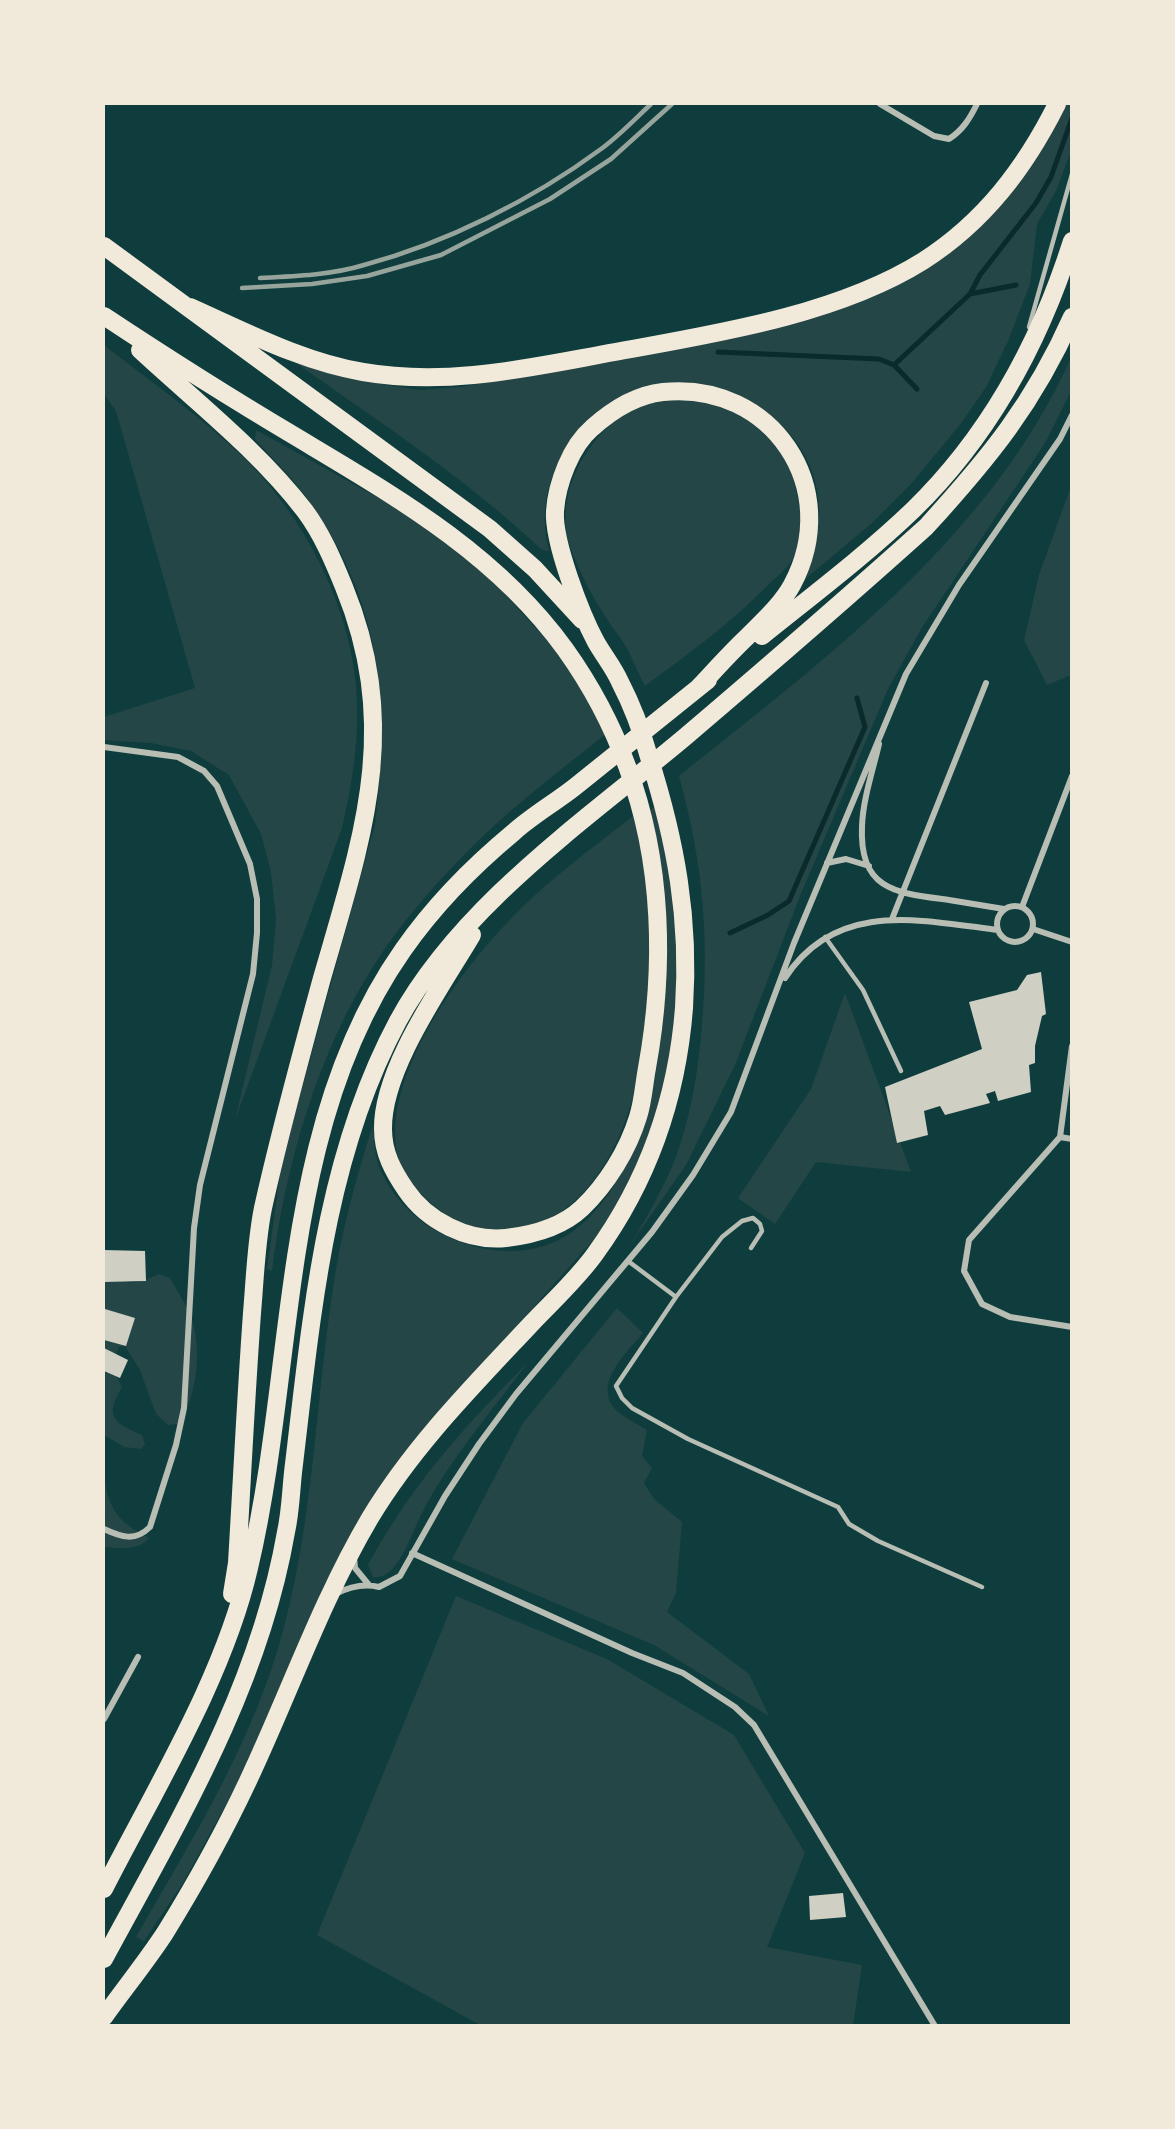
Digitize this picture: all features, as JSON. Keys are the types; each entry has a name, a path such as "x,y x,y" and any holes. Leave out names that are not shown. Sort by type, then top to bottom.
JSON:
{"highway":[{"path":"190,307 324,363 362,372 433,379 483,375 661,343 812,310 873,288 923,261 963,232 1006,187 1035,147 1057,104"},
{"path":"104,1889 208,1686 229,1636 249,1571 274,1438 305,1197 321,1131 340,1074 365,1017 402,951 450,894 514,831 573,789 863,555 914,508 990,417 1037,334 1057,286 1071,242"},
{"path":"104,246 490,529 535,569 589,628"},
{"path":"104,316 198,378 417,510 459,540 513,589 564,647 596,696 627,766 648,843 655,882 659,932 653,1034 638,1117 618,1164 580,1210 542,1231 496,1239 469,1234 444,1224 424,1212 391,1169 382,1127 389,1091 410,1043 433,997 495,899"},
{"path":"104,316 236,437 306,512 329,549 356,615 370,677 374,736 368,806 290,1096 262,1212 249,1354 237,1563 228,1614 208,1686"},
{"path":"104,1959 219,1742 245,1682 268,1608 287,1531 323,1248 333,1192 352,1129 373,1072 399,1019 423,981 495,899 584,820 685,737 873,575 940,512 983,465 1026,406 1071,317"},
{"path":"104,2017 164,1934 244,1788 353,1548 415,1452 591,1260 624,1210 649,1159 670,1101 679,1052 684,1004 683,892 671,827 646,748 620,681 589,628 559,546 555,511 567,462 585,433 621,405 657,392 697,391 741,405 776,431 800,464 810,502 808,544 792,586 770,616 699,687"}],"street":[{"path":"880,104 934,136 949,139 958,134 971,118 977,104"},
{"path":"330,1596 345,1589 369,1584 379,1587 389,1584 400,1576 479,1444 516,1394 628,1261 693,1174 731,1112 827,863 882,726 906,674 933,625 1060,439 1071,415"},
{"path":"892,919 986,683"},
{"path":"882,726 862,824 863,848 869,866 882,884 903,893 1004,909 1013,906 1022,907 1030,913 1033,929 1026,938 1015,942 1005,939 998,930 998,919 1004,909"},
{"path":"104,747 178,757 204,771 217,786 250,864 257,899 257,933 253,974 200,1185 194,1228 188,1370 176,1445 150,1527 144,1533 127,1538 104,1529"},
{"path":"1022,907 1071,776"},
{"path":"827,863 846,859 869,866"},
{"path":"780,986 799,957 825,938 857,925 892,919 998,930"},
{"path":"1033,929 1071,942"},
{"path":"1071,1046 1060,1137 969,1240 964,1272 982,1304 1010,1317 1071,1327"},
{"path":"1060,1137 1071,1139"},
{"path":"353,1548 355,1568 369,1584"},
{"path":"412,1553 632,1653 683,1673 735,1707 754,1725 935,2025"},
{"path":"104,1719 138,1657"}],"lane":[{"path":"1026,333 1071,174"},
{"path":"990,417 1017,354"},
{"path":"825,938 863,990 901,1071"},
{"path":"751,1248 762,1231 760,1224 753,1218 742,1221 722,1237 676,1297 616,1386 622,1398 632,1408 688,1439 838,1507 849,1524 878,1541 982,1587"},
{"path":"628,1261 676,1297"}],"shaded area":[{"path":"1066,104 1071,104 1071,151 1056,191 1037,224 1030,284 1008,341 986,387 962,422 911,484 873,522 803,581 819,521 811,470 785,428 745,399 698,385 648,387 602,408 564,451 553,475 545,512 549,551 542,550 454,475 296,363 367,382 420,390 460,387 543,373 877,292 1022,178 1048,140"},
{"path":"104,345 209,427 242,456 267,483 290,513 310,545 327,579 341,614 351,651 356,688 357,725 352,776 342,828 235,1120 272,965 276,919 271,872 261,834 229,775 191,751 151,743 104,740 104,717 195,688 116,411 104,394"},
{"path":"1071,358 1071,391 1045,443 921,629 888,689 800,896 735,1065 686,1165 630,1245 661,1191 676,1157 692,1097 701,1037 705,970 703,905 694,842 679,776 792,686 847,638 901,589 951,537 997,482 1037,422"},
{"path":"698,399 739,415 755,425 781,451 796,487 801,517 800,542 796,554 785,570 739,613 645,686 625,645 596,602 577,565 566,527 566,507 578,467 589,448 618,419 635,409 650,404"},
{"path":"256,430 411,516 490,578 562,657 607,733 532,793 479,840 417,906 378,959 338,1030 308,1109 286,1190 272,1271 267,1269 282,1160 375,825 380,778 381,732 379,688 373,645 362,603 345,562 323,522 295,483 255,439"},
{"path":"1071,486 1071,675 1047,685 1024,640 1039,575"},
{"path":"659,804 675,874 679,959 673,1042 651,1137 630,1183 603,1229 500,1345 364,1514 325,1583 239,1781 183,1883 144,1941 136,1937 200,1825 239,1748 257,1709 284,1627 303,1533 332,1294 340,1247 373,1125 376,1156 386,1181 402,1203 422,1221 446,1236 472,1246 499,1251 526,1250 552,1243 566,1236 592,1215 621,1174 635,1145 649,1105 657,1064 661,1022 661,980 647,812"},
{"path":"633,816 647,878 651,968 648,1019 640,1070 626,1119 606,1162 578,1198 542,1223 502,1231 473,1227 460,1222 432,1204 406,1176 400,1164 395,1134 399,1102 409,1069 424,1036 443,1005 484,948 534,896"},
{"path":"845,993 911,1172 816,1162 775,1224 738,1198 811,1089"},
{"path":"104,1253 128,1282 135,1283 159,1274 170,1278 185,1304 195,1332 196,1374 190,1401 178,1424 168,1425 156,1414 140,1370 125,1346 119,1347 114,1367 122,1387 113,1405 114,1417 124,1426 142,1435 145,1444 141,1449 124,1447 104,1435"},
{"path":"617,1308 643,1333 615,1368 608,1389 609,1399 618,1412 647,1430 642,1456 652,1468 644,1483 654,1499 682,1522 676,1593 667,1612 749,1674 769,1716 654,1645 452,1559 523,1423"},
{"path":"528,1362 445,1474 422,1513 397,1564 390,1572 373,1577 368,1565 385,1535 421,1482 482,1410"},
{"path":"104,1479 109,1500 118,1515 131,1527 149,1538 140,1545 128,1548 104,1547"},
{"path":"456,1596 607,1659 734,1735 805,1853 767,1947 862,1965 853,2025 480,2025 317,1935"}],"building":[{"path":"1041,972 1046,1014 1042,1016 1035,1046 1035,1063 1029,1065 1031,1092 998,1101 995,1091 986,1094 990,1103 945,1115 940,1106 924,1111 928,1135 897,1143 885,1087 982,1049 969,1002 1017,990 1027,975"},
{"path":"104,1250 145,1251 146,1281 104,1282"},
{"path":"105,1309 135,1318 126,1346 104,1340"},
{"path":"104,1348 128,1360 120,1378 104,1371"},
{"path":"843,1893 846,1917 810,1920 809,1896"}],"waterway":[{"path":"894,365 970,294 980,275 1036,203 1051,177 1072,118"},
{"path":"970,294 1016,285"},
{"path":"718,352 879,359 894,365 917,389"},
{"path":"730,933 768,915 789,901 865,727 857,698"}],"railway":[{"path":"260,278 339,271 395,256 457,232 517,202 574,168 614,139 651,104"},
{"path":"242,288 312,284 367,276 441,255 550,199 611,159 672,104"}]}
